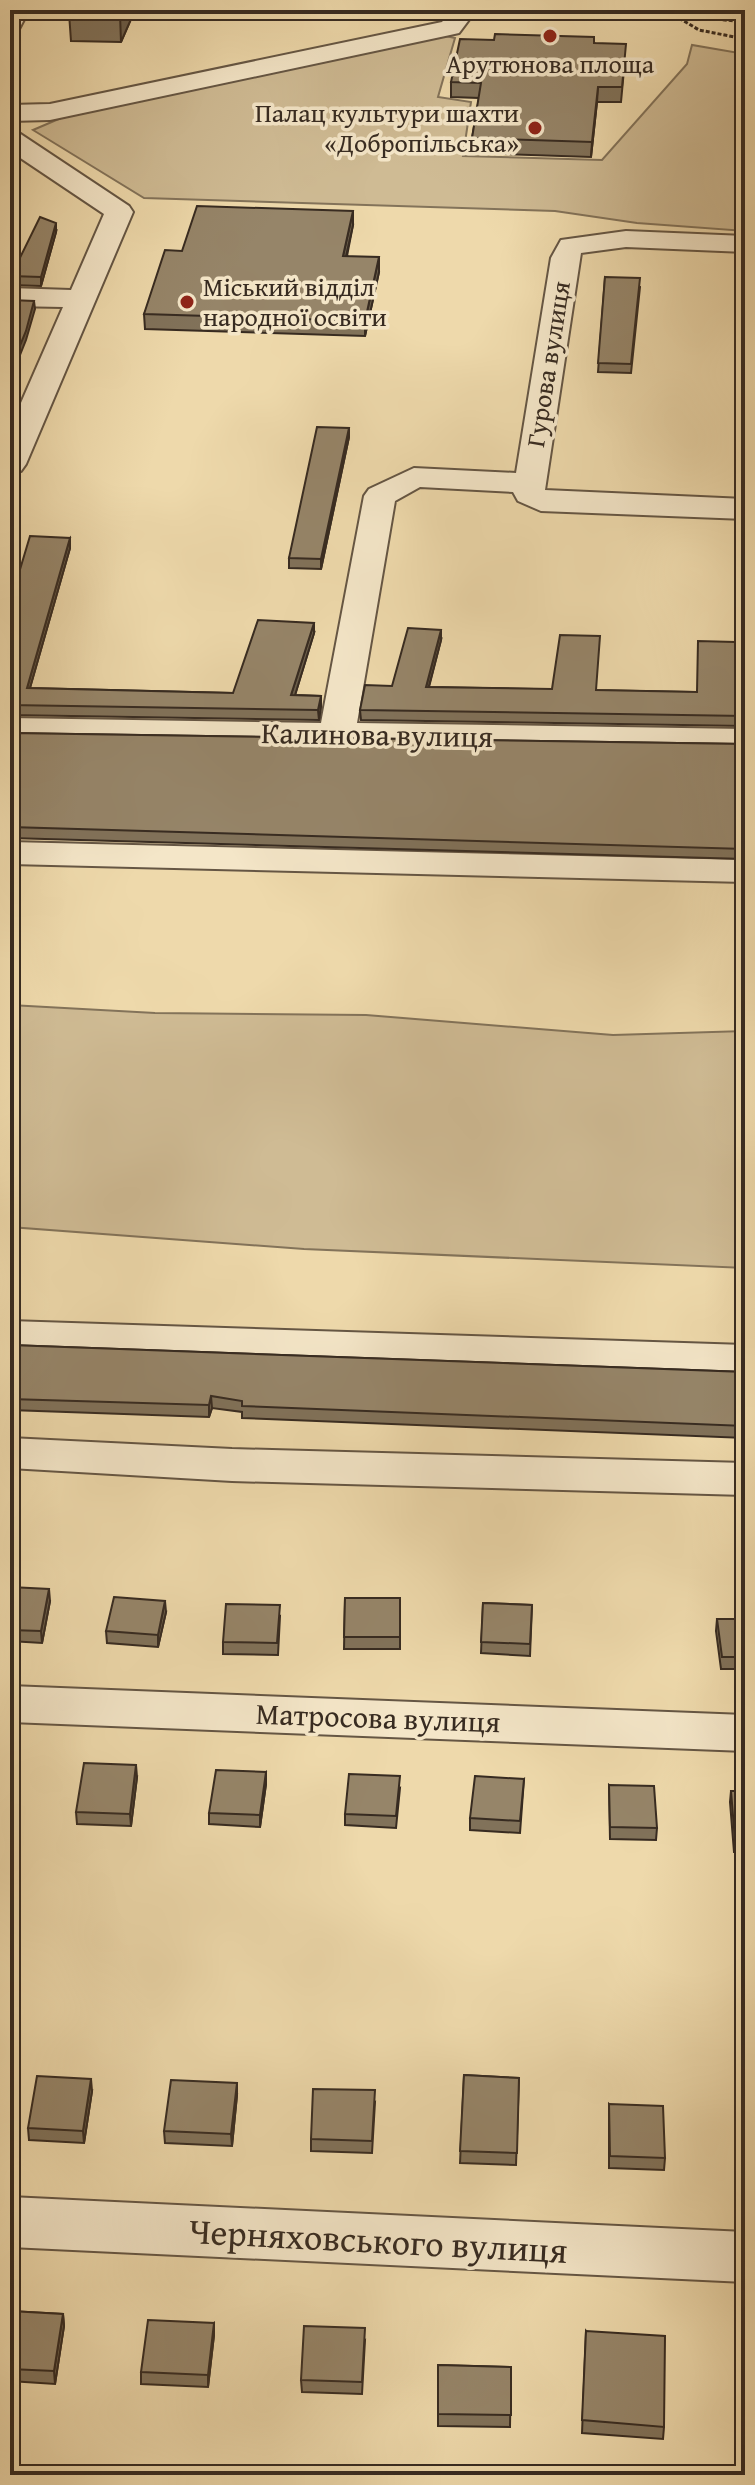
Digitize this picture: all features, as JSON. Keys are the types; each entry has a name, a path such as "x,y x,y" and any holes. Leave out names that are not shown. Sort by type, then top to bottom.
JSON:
{"street":[{"path":"10,24 17,10"},
{"path":"10,107 24,99 428,16 459,17 450,28 50,112 10,113"},
{"path":"10,139 119,212 10,464"},
{"name":"Гурова вулиця","path":"530,483 565,258 571,246 626,239 745,244"},
{"path":"10,297 80,299"},
{"path":"337,734 380,496 414,477 530,483 529,494 541,501 745,509"},
{"name":"Калинова вулиця","path":"10,729 745,740"},
{"path":"10,853 745,871"},
{"path":"10,1335 745,1359"},
{"path":"10,1453 232,1465 745,1479"},
{"name":"Матросова вулиця","path":"10,1704 745,1733"},
{"name":"Черняховського вулиця","path":"10,2222 745,2257"}],"path":[{"path":"745,22 674,15 699,30 745,39"}],"shaded area":[{"path":"441,35 455,38 438,97 471,102 463,156 602,160 687,64 692,45 745,54 745,231 637,223 555,211 144,198 33,130 61,118"},
{"path":"10,1005 155,1013 366,1015 613,1035 745,1031 745,1268 304,1249 10,1227"}],"building":[{"path":"71,10 122,10 120,14 69,13"},
{"name":"Палац культури шахти «Добропільська»","path":"495,34 594,37 594,43 626,44 622,87 598,87 592,142 472,138 481,83 451,82 460,39 494,40"},
{"path":"197,206 353,211 343,256 379,257 365,321 144,314 165,250 182,251"},
{"path":"40,217 56,223 41,277 11,276"},
{"path":"605,277 640,278 631,364 598,363"},
{"path":"10,300 34,301 10,370"},
{"path":"317,427 349,428 321,559 289,558"},
{"path":"30,536 70,538 27,688 233,693 258,620 314,623 291,695 321,696 318,710 10,705 10,603"},
{"path":"408,628 441,630 426,687 552,689 560,635 600,636 596,690 697,692 698,641 735,642 735,693 745,693 745,716 360,710 365,685 392,686"},
{"path":"10,733 745,744 745,849 10,827"},
{"path":"10,1345 745,1372 745,1426 242,1406 242,1401 211,1396 209,1405 10,1399"},
{"path":"10,1587 49,1589 41,1631 10,1630"},
{"path":"114,1597 165,1601 158,1635 106,1631"},
{"path":"345,1598 400,1598 400,1637 344,1637"},
{"path":"483,1603 532,1605 530,1644 481,1642"},
{"path":"226,1604 280,1605 277,1643 223,1642"},
{"path":"717,1619 745,1619 745,1657 722,1657"},
{"path":"84,1763 136,1765 130,1814 76,1812"},
{"path":"216,1770 266,1772 260,1815 209,1813"},
{"path":"349,1774 400,1776 396,1816 345,1814"},
{"path":"475,1776 524,1779 520,1821 470,1818"},
{"path":"609,1785 654,1786 657,1828 610,1827"},
{"path":"731,1791 745,1791 745,1840 735,1840"},
{"path":"464,2075 519,2078 517,2153 460,2151"},
{"path":"37,2076 91,2079 83,2131 28,2128"},
{"path":"171,2080 237,2083 231,2134 164,2131"},
{"path":"313,2089 375,2090 372,2141 311,2139"},
{"path":"609,2104 663,2106 665,2158 610,2156"},
{"path":"10,2311 63,2314 54,2371 10,2369"},
{"path":"148,2320 214,2323 208,2375 141,2372"},
{"path":"304,2326 365,2328 362,2382 301,2380"},
{"path":"586,2331 665,2336 664,2427 582,2420"},
{"path":"438,2365 511,2367 511,2415 438,2414"}],"place":[{"name":"Арутюнова площа","path":"550,36"},
{"name":"Палац культури шахти «Добропільська»","path":"535,128"},
{"name":"Міський відділ народної освіти","path":"187,302"}]}
